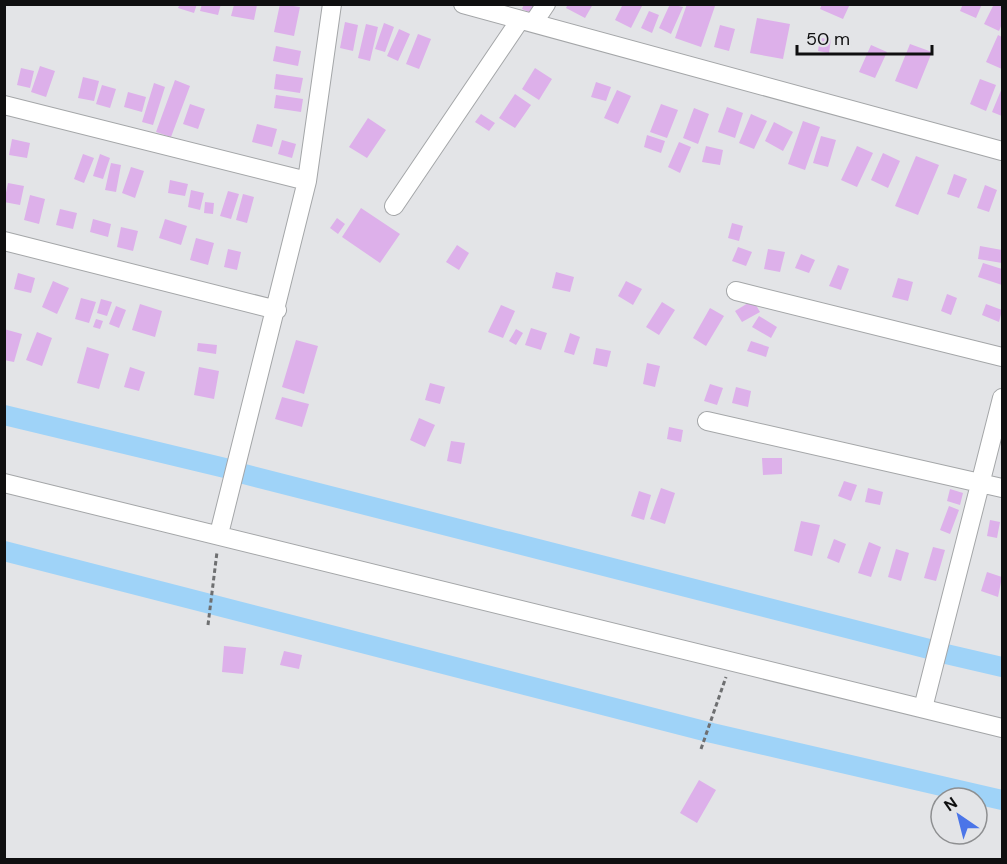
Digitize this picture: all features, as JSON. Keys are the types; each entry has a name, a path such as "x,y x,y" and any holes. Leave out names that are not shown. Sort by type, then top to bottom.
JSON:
{"street":[{"path":"219,534 277,310 306,181 332,4"},
{"path":"464,4 1002,151"},
{"path":"394,206 527,21 546,4"},
{"path":"4,105 306,181"},
{"path":"4,241 277,310"},
{"path":"736,291 1002,357"},
{"path":"923,708 1002,398"},
{"path":"707,421 1002,489"},
{"path":"4,483 1002,728"}],"path":[{"path":"207,625 219,534"},
{"path":"701,749 732,661"}],"building":[{"path":"180,4 197,4 194,13 178,8"},
{"path":"202,4 221,4 218,15 200,11"},
{"path":"280,4 300,7 294,36 274,32"},
{"path":"524,4 535,4 531,13 522,9"},
{"path":"568,4 593,4 585,18 566,8"},
{"path":"623,4 643,4 631,28 615,20"},
{"path":"670,4 683,7 671,34 659,28"},
{"path":"687,4 715,6 701,47 675,38"},
{"path":"822,4 850,4 843,19 820,9"},
{"path":"963,4 982,4 976,18 960,11"},
{"path":"994,4 1002,4 1002,24 999,31 984,24"},
{"path":"234,5 257,5 254,20 231,16"},
{"path":"649,11 659,15 652,33 641,28"},
{"path":"757,18 790,24 783,59 750,53"},
{"path":"345,22 358,25 353,51 340,48"},
{"path":"384,23 394,27 385,52 375,49"},
{"path":"366,24 378,27 370,61 358,58"},
{"path":"720,25 735,29 729,51 714,47"},
{"path":"399,29 410,34 398,61 387,56"},
{"path":"418,34 431,39 419,69 406,64"},
{"path":"998,35 1002,37 1002,69 986,62"},
{"path":"820,38 831,39 829,53 818,51"},
{"path":"910,44 932,52 917,89 895,81"},
{"path":"871,45 887,52 875,78 859,72"},
{"path":"276,46 301,51 298,66 273,61"},
{"path":"40,66 55,71 46,97 31,92"},
{"path":"21,68 34,71 30,88 17,85"},
{"path":"535,68 552,79 539,100 522,89"},
{"path":"276,74 303,78 300,93 274,89"},
{"path":"83,77 99,81 94,101 78,98"},
{"path":"980,79 996,85 986,111 970,104"},
{"path":"175,80 190,86 171,137 156,132"},
{"path":"596,82 611,87 606,101 591,97"},
{"path":"154,83 165,87 153,125 142,122"},
{"path":"102,85 116,89 110,108 96,104"},
{"path":"1002,88 1002,116 992,112"},
{"path":"617,90 631,96 618,124 604,118"},
{"path":"128,92 146,97 142,112 124,107"},
{"path":"515,94 531,105 515,128 499,118"},
{"path":"276,95 303,99 301,112 274,108"},
{"path":"190,104 205,109 198,129 183,124"},
{"path":"661,104 678,110 667,138 650,132"},
{"path":"727,107 743,113 735,138 718,132"},
{"path":"694,108 709,114 698,144 683,138"},
{"path":"481,114 495,123 489,131 475,122"},
{"path":"751,114 767,121 754,149 739,143"},
{"path":"368,118 386,130 367,158 349,147"},
{"path":"803,121 820,127 805,170 788,164"},
{"path":"774,122 793,132 783,151 765,141"},
{"path":"257,124 277,129 272,147 252,142"},
{"path":"647,135 665,141 661,153 644,147"},
{"path":"821,136 836,140 828,167 813,163"},
{"path":"12,139 30,143 27,158 9,155"},
{"path":"282,140 296,144 292,158 278,154"},
{"path":"679,142 691,147 680,173 668,167"},
{"path":"706,146 723,150 720,165 702,162"},
{"path":"857,146 873,153 857,187 841,180"},
{"path":"883,153 900,161 888,188 871,180"},
{"path":"83,154 94,158 84,183 74,179"},
{"path":"100,154 110,158 103,179 93,176"},
{"path":"916,156 939,165 918,215 895,206"},
{"path":"111,163 121,165 116,192 105,190"},
{"path":"131,167 144,171 135,198 122,193"},
{"path":"954,174 967,179 959,198 947,194"},
{"path":"170,180 188,184 185,196 168,193"},
{"path":"8,183 24,186 20,205 4,202"},
{"path":"985,185 997,190 989,212 977,208"},
{"path":"191,190 204,193 200,210 188,207"},
{"path":"228,191 239,194 231,219 220,216"},
{"path":"243,194 254,197 247,223 236,220"},
{"path":"30,195 45,199 39,224 24,220"},
{"path":"205,202 214,203 213,214 204,213"},
{"path":"361,208 400,234 380,263 342,237"},
{"path":"60,209 77,213 73,229 56,225"},
{"path":"337,218 345,224 338,234 330,228"},
{"path":"93,219 111,224 108,237 90,232"},
{"path":"165,219 187,226 181,245 159,238"},
{"path":"732,223 743,226 739,241 728,238"},
{"path":"121,227 138,231 133,251 117,247"},
{"path":"196,238 214,243 208,265 190,260"},
{"path":"457,245 469,253 459,270 446,262"},
{"path":"980,246 1002,250 1002,263 978,259"},
{"path":"738,247 752,252 746,266 732,261"},
{"path":"228,249 241,252 237,270 224,267"},
{"path":"768,249 785,252 780,272 764,269"},
{"path":"801,254 815,260 809,273 795,268"},
{"path":"983,263 1002,269 1002,285 978,277"},
{"path":"838,265 849,269 841,290 829,286"},
{"path":"556,272 574,277 570,292 552,288"},
{"path":"18,273 35,278 31,293 14,289"},
{"path":"898,278 913,282 908,301 892,297"},
{"path":"53,281 69,288 57,314 42,307"},
{"path":"626,281 642,289 633,305 618,296"},
{"path":"947,294 957,298 951,315 941,311"},
{"path":"81,298 96,302 89,323 75,319"},
{"path":"101,299 112,302 107,316 97,313"},
{"path":"753,300 760,312 742,322 735,311"},
{"path":"662,302 675,310 659,335 646,327"},
{"path":"140,304 162,311 155,337 132,330"},
{"path":"986,304 1002,310 999,322 982,315"},
{"path":"501,305 515,311 503,338 488,332"},
{"path":"116,306 126,310 119,328 109,324"},
{"path":"710,308 724,316 706,346 693,338"},
{"path":"759,316 777,327 771,338 752,327"},
{"path":"96,319 103,321 100,329 93,327"},
{"path":"531,328 547,333 541,350 525,345"},
{"path":"4,329 22,334 14,362 4,360"},
{"path":"516,329 523,333 516,345 509,341"},
{"path":"37,332 52,338 42,366 26,360"},
{"path":"570,333 580,337 574,355 564,352"},
{"path":"296,340 318,346 304,394 282,387"},
{"path":"751,341 769,347 766,357 747,351"},
{"path":"198,343 217,345 216,354 197,351"},
{"path":"87,347 109,354 99,389 77,383"},
{"path":"596,348 611,351 607,367 593,364"},
{"path":"647,363 660,366 655,387 643,384"},
{"path":"130,367 145,372 139,391 124,387"},
{"path":"199,367 219,371 214,399 194,395"},
{"path":"430,383 445,387 440,404 425,400"},
{"path":"710,384 723,388 717,405 704,401"},
{"path":"736,387 751,391 748,407 732,403"},
{"path":"282,397 309,404 302,427 275,419"},
{"path":"419,418 435,425 425,447 410,440"},
{"path":"669,427 683,430 681,442 667,439"},
{"path":"451,441 465,443 461,464 447,461"},
{"path":"762,458 782,458 782,474 763,475"},
{"path":"844,481 857,485 851,501 838,496"},
{"path":"661,488 675,493 665,524 650,519"},
{"path":"868,488 883,492 880,505 865,502"},
{"path":"950,489 963,493 960,505 947,501"},
{"path":"639,491 651,495 644,520 631,516"},
{"path":"949,506 959,510 950,534 940,530"},
{"path":"990,520 1000,522 997,538 987,536"},
{"path":"801,521 820,525 812,556 794,551"},
{"path":"834,539 846,544 839,563 827,558"},
{"path":"869,542 881,547 871,577 858,573"},
{"path":"933,547 945,550 936,581 924,578"},
{"path":"896,549 909,553 901,581 888,577"},
{"path":"987,572 1002,577 998,597 981,591"},
{"path":"224,646 246,648 243,674 222,672"},
{"path":"284,651 302,655 299,669 280,665"},
{"path":"699,780 716,790 697,823 680,813"}],"waterway":[{"path":"4,415 225,468"},
{"path":"244,474 929,649"},
{"path":"4,551 712,733 1002,800"},
{"path":"946,654 1002,667"}]}
